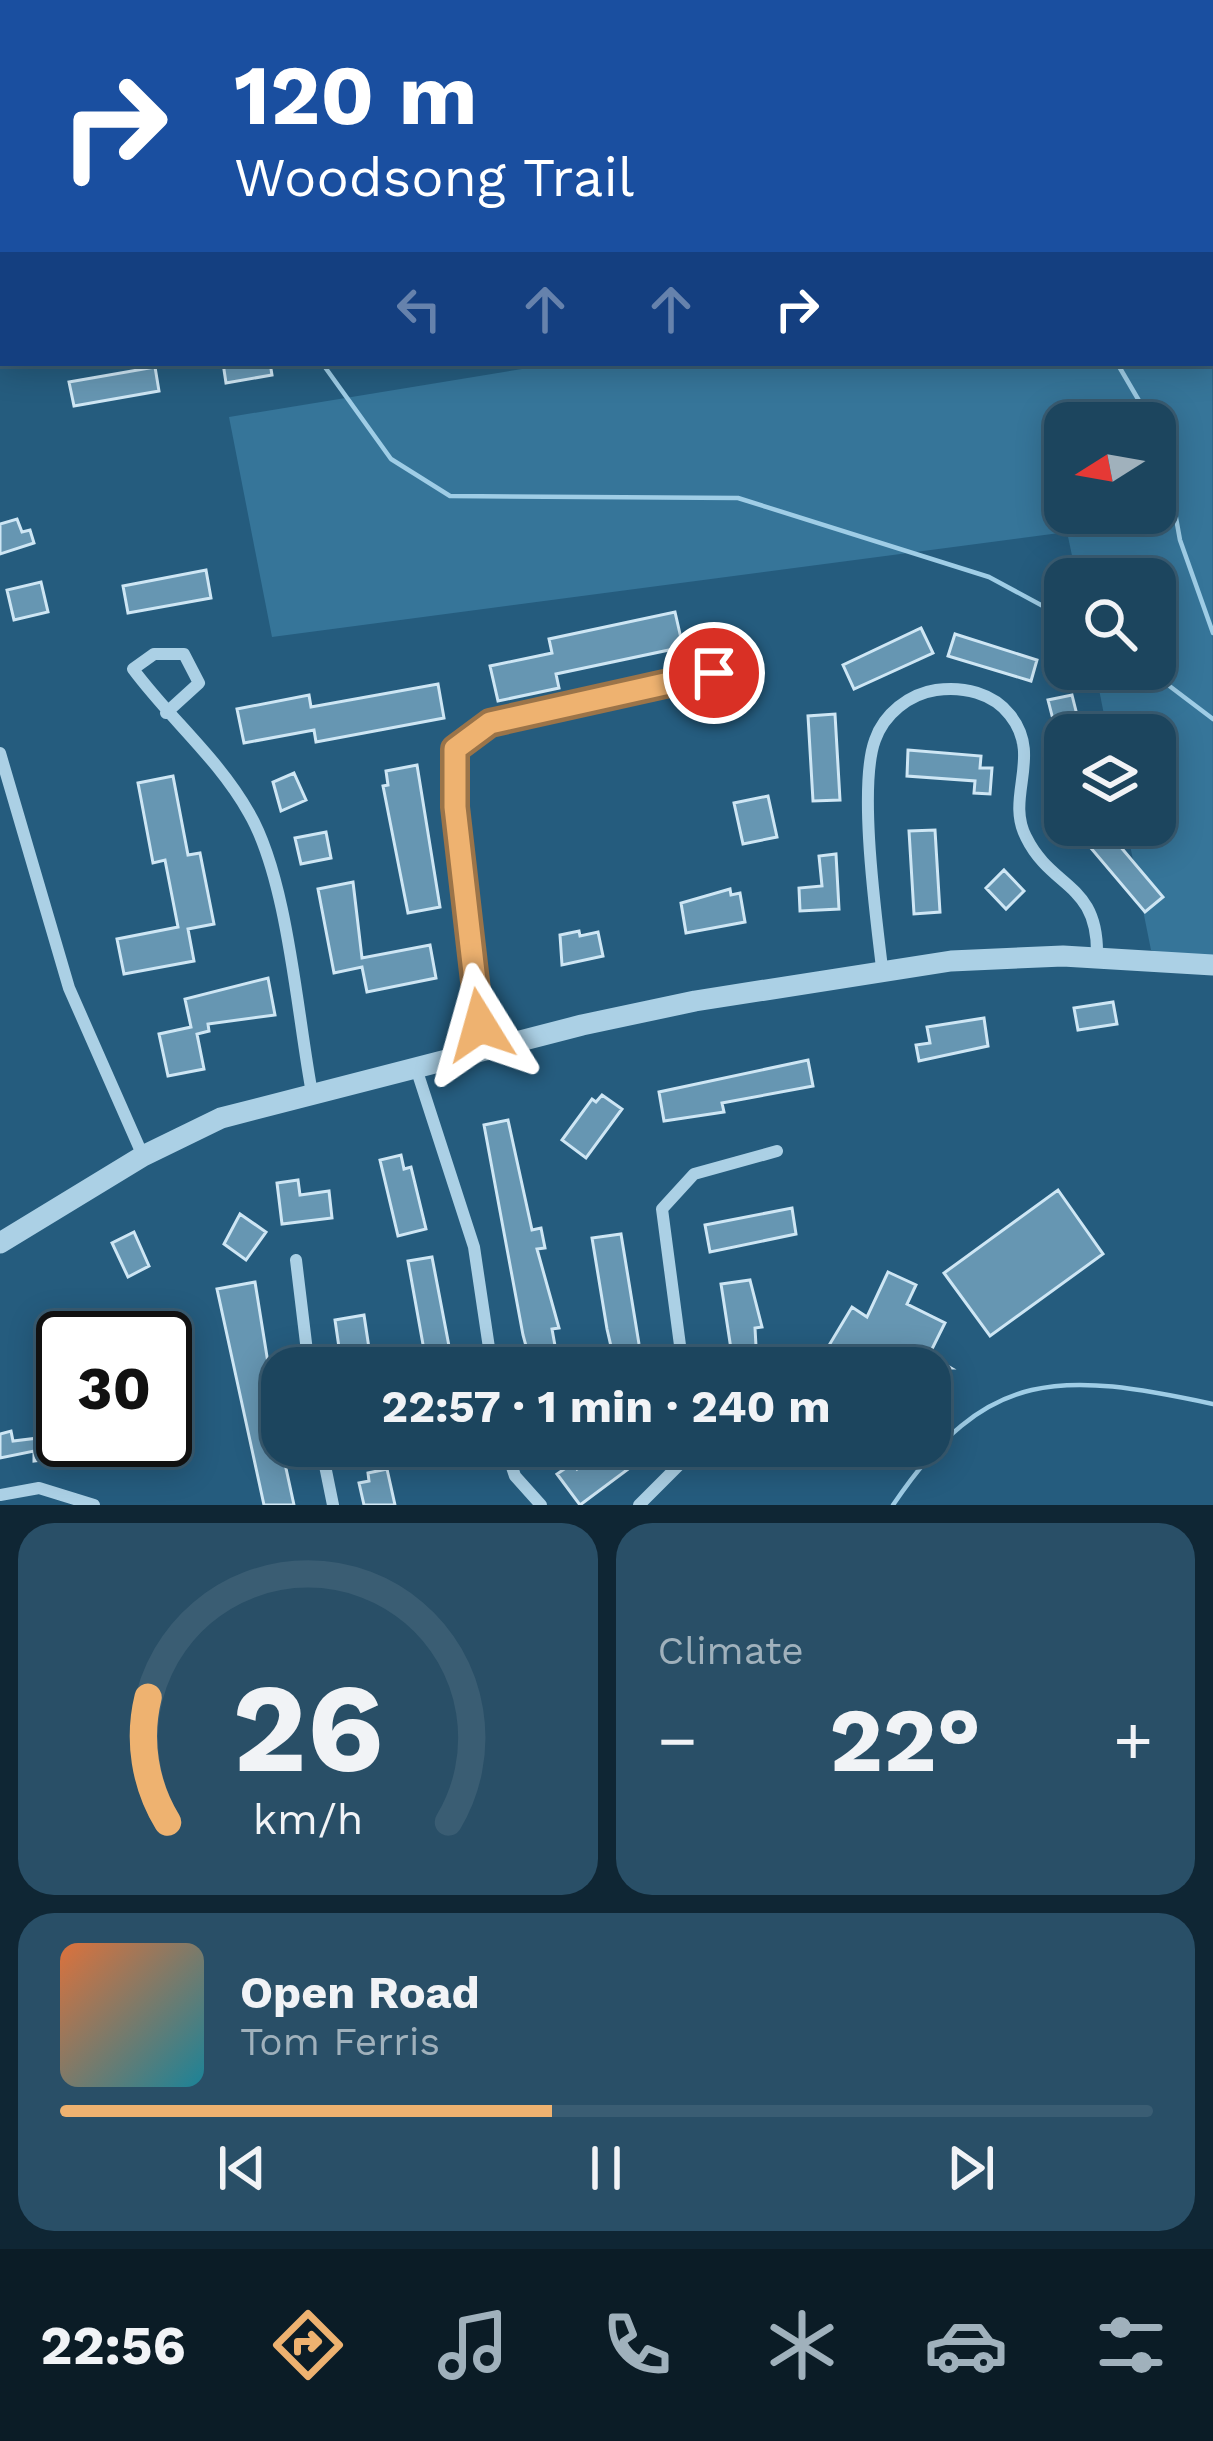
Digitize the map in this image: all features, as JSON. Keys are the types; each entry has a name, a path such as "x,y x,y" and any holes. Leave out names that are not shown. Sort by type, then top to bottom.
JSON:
{"street":[{"path":"166,713 199,683 184,654 154,654 133,669 166,713 208,752 251,816 274,884 311,1094"},
{"path":"484,1051 455,807 455,749 490,723 714,673"},
{"path":"882,968 870,756 889,715 928,691 951,688 995,700 1012,716 1028,759 1019,820 1027,841 1086,900 1095,917 1097,957"},
{"path":"0,753 6,798 41,883 69,988 143,1156"},
{"path":"0,1243 143,1156 221,1118 695,1001 882,968 971,959 1097,957 1213,965"},
{"path":"416,1068 474,1247 489,1347"},
{"path":"680,1347 662,1209 694,1174 777,1151"},
{"path":"296,1260 306,1347"},
{"path":"325,1467 333,1505"},
{"path":"512,1467 541,1505"},
{"path":"639,1505 677,1467"},
{"path":"0,1495 39,1487 94,1505"}],"shaded area":[{"path":"541,366 1212,366 1213,955 1178,958 1151,950 1130,846 1176,846 1176,714 1104,714 1099,690 1176,690 1176,558 1073,558 1067,534 1176,534 1176,402 1044,402 1044,534 1052,534 272,637 229,417"}],"building":[{"path":"223,366 270,366 272,375 226,383"},
{"path":"155,367 159,391 74,406 69,382"},
{"path":"17,519 22,532 30,530 34,543 0,554 0,524"},
{"path":"206,570 211,598 128,613 123,586"},
{"path":"41,582 48,612 14,620 7,590"},
{"path":"675,612 683,647 556,674 559,688 498,701 490,666 552,653 549,639"},
{"path":"921,628 933,653 854,689 843,665"},
{"path":"955,634 1037,660 1031,681 948,656"},
{"path":"438,684 444,718 316,742 314,730 244,743 237,709 309,695 311,707"},
{"path":"1072,695 1077,714 1052,714 1048,700"},
{"path":"835,714 840,800 813,801 808,716"},
{"path":"908,750 981,756 980,768 992,768 990,794 974,793 975,781 907,776"},
{"path":"417,765 440,907 408,913 383,786 388,785 386,771"},
{"path":"294,773 306,800 281,811 273,782"},
{"path":"173,776 188,855 200,853 214,924 188,929 194,961 124,974 117,939 178,927 165,860 153,863 138,783"},
{"path":"768,796 777,837 743,844 734,803"},
{"path":"935,830 940,912 914,914 909,831"},
{"path":"326,832 331,858 301,864 295,838"},
{"path":"1120,846 1163,897 1145,912 1090,847"},
{"path":"836,854 839,909 800,911 799,888 822,886 819,856"},
{"path":"1004,870 1024,891 1006,909 986,888"},
{"path":"353,882 362,958 430,945 436,978 367,992 362,967 334,973 318,889"},
{"path":"730,889 731,895 740,893 745,922 686,933 681,903"},
{"path":"579,931 580,936 598,932 603,956 562,965 560,935"},
{"path":"268,978 275,1015 208,1024 209,1031 197,1034 204,1069 168,1076 159,1034 191,1027 185,999"},
{"path":"1113,1002 1117,1024 1078,1030 1074,1008"},
{"path":"984,1018 988,1046 919,1061 916,1045 930,1043 927,1027"},
{"path":"808,1060 813,1086 722,1103 724,1112 664,1121 659,1092"},
{"path":"602,1095 622,1109 586,1158 562,1140 592,1099 596,1102"},
{"path":"508,1120 532,1230 541,1228 545,1248 537,1249 559,1328 552,1329 555,1347 526,1347 484,1125"},
{"path":"401,1155 404,1169 411,1167 426,1229 398,1236 380,1160"},
{"path":"298,1180 300,1195 329,1191 332,1218 282,1224 277,1183"},
{"path":"1058,1190 1103,1254 990,1336 944,1273"},
{"path":"792,1208 796,1234 710,1252 705,1225"},
{"path":"240,1214 266,1232 246,1260 224,1244"},
{"path":"134,1232 149,1266 128,1277 112,1243"},
{"path":"621,1234 640,1347 611,1347 592,1238"},
{"path":"432,1257 449,1346 423,1347 408,1261"},
{"path":"888,1272 916,1285 907,1304 945,1323 933,1347 828,1347 852,1307 867,1317"},
{"path":"750,1280 762,1327 755,1328 756,1347 731,1347 721,1284"},
{"path":"255,1282 265,1347 261,1347 261,1467 286,1467 294,1505 264,1505 217,1289"},
{"path":"364,1315 369,1347 339,1347 335,1320"},
{"path":"11,1431 13,1441 36,1438 36,1461 34,1451 0,1458 0,1434"},
{"path":"567,1467 631,1467 580,1505 557,1474"},
{"path":"387,1469 395,1505 364,1505 359,1483 369,1481 368,1473"}],"waterway":[{"path":"324,366 391,459 450,496 738,498 989,577 1044,607"},
{"path":"1119,366 1140,402"},
{"path":"1176,518 1213,633"},
{"path":"1175,690 1213,719"},
{"path":"893,1505 961,1426 996,1403 1032,1390 1113,1387 1213,1404"}],"route":[{"path":"480,1025 455,807 455,749 490,723 714,673"}]}
